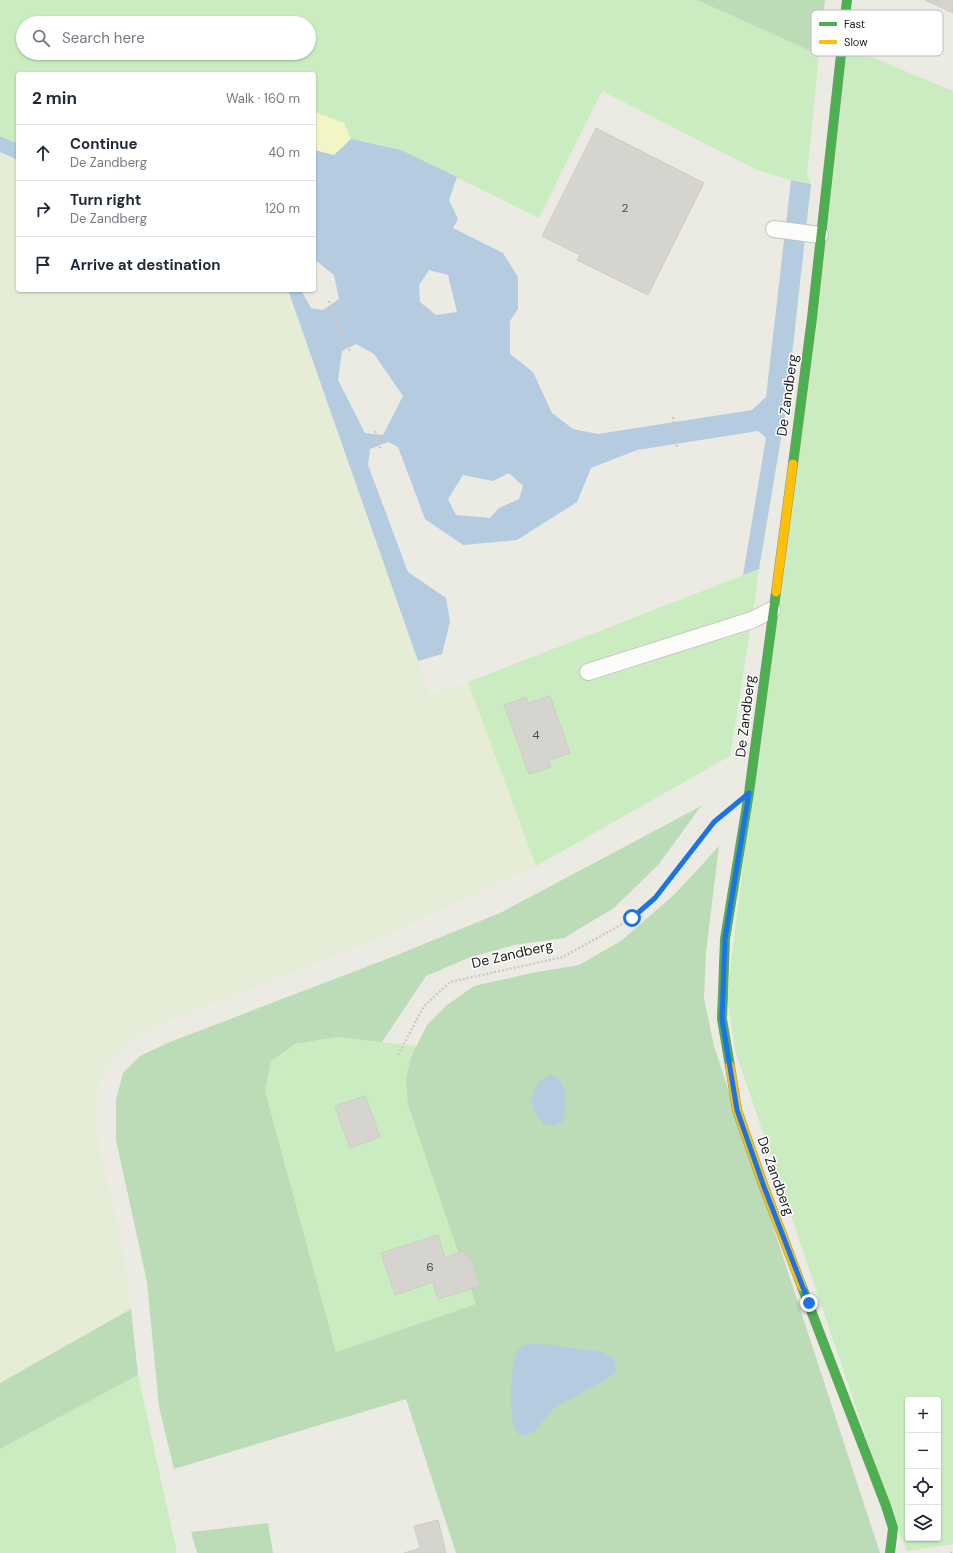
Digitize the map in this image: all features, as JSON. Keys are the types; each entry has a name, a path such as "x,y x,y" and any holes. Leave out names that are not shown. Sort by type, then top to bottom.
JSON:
{"street":[{"name":"De Zandberg","path":"846,10 847,0"},
{"name":"De Zandberg","path":"841,56 812,318 772,610 749,793 725,939 722,1019 737,1110 764,1187 886,1506 893,1528 890,1553"}],"lane":[{"path":"774,229 820,235"},
{"path":"588,672 752,620 772,610"}],"path":[{"path":"330,301 350,352"},
{"path":"673,417 677,448"},
{"path":"375,431 380,448"},
{"name":"De Zandberg","path":"398,1055 424,1006 450,982 563,957 632,918 655,898 714,822 720,817"}],"shaded area":[{"path":"0,0 697,0 811,51 811,56 819,56 807,175 811,184 757,170 602,91 539,218 401,150 351,139 344,123 316,113 316,72 16,72 16,143 0,136"},
{"path":"697,0 825,0 824,10 811,10 811,51"},
{"path":"842,56 869,56 953,91 953,1544 907,1551 896,1526 735,1050 727,996"},
{"path":"0,152 16,159 16,292 289,292 430,695 468,682 536,866 385,936 148,1029 119,1051 105,1071 99,1086 95,1114 99,1144 124,1254 131,1309 0,1383"},
{"path":"759,569 730,756 536,866 468,682"},
{"path":"701,806 659,864 614,908 564,938 514,945 468,958 426,976 382,1042 337,1037 295,1044 271,1061 265,1091 336,1352 476,1304 408,1105 406,1080 411,1057 427,1025 447,1005 474,986 532,973 579,965 621,941 676,893 719,846 706,952 704,998 714,1046 880,1553 456,1553 406,1399 174,1469 159,1407 147,1282 116,1140 116,1100 123,1073 140,1056 170,1042 392,957 500,913","holes":["613,1358 580,1392 553,1408"]},
{"path":"337,1037 417,1046 411,1057 408,1105 477,1304 336,1352 265,1091 271,1061 295,1044"},
{"path":"131,1309 138,1375 0,1449 0,1383"},
{"path":"138,1375 177,1553 0,1553 0,1449"},
{"path":"268,1523 273,1553 197,1553 191,1532"}],"sand":[{"path":"316,113 344,123 351,139 334,155 316,150"}],"water":[{"path":"0,136 16,143 16,159 0,152"},
{"path":"351,139 401,150 457,177 449,200 458,219 453,228 503,253 518,277 518,309 510,321 510,354 533,372 552,413 573,429 598,434 752,410 766,397 791,180 811,184 786,409 759,569 743,575 766,438 758,431 637,450 591,468 577,502 517,540 463,545 425,519 398,447 388,442 370,449 368,465 408,572 446,598 450,622 442,654 418,661 289,292 302,292 311,308 323,310 339,299 334,275 316,261 316,150 334,155","holes":["429,270 448,275 457,312 436,315 420,302 419,285","356,344 374,354 403,396 383,435 365,433 338,380 342,351","509,473 523,486 519,499 499,508 490,518 456,515 448,499 463,475 493,481"]},
{"path":"551,1075 558,1078 566,1092 565,1108 563,1121 555,1125 545,1126 534,1111 531,1100 535,1088 540,1080"},
{"path":"536,1343 602,1352 613,1358 616,1369 615,1374 554,1408 534,1432 521,1436 515,1429 513,1423 511,1401 512,1375 516,1355 519,1349"}],"building":[{"path":"925,0 953,0 953,13"},
{"path":"596,128 704,183 648,295 577,260 580,255 542,236"},
{"path":"550,696 570,753 549,760 551,767 529,774 504,705 526,697 528,703"},
{"path":"365,1096 380,1137 350,1148 335,1106"},
{"path":"438,1235 445,1257 465,1251 468,1259 471,1258 480,1286 438,1299 433,1282 395,1295 381,1253"},
{"path":"438,1520 446,1553 404,1553 420,1548 414,1526"}],"traffic: fast":[{"path":"846,10 847,0"},
{"path":"793,464 812,318 841,56"},
{"path":"730,1066 722,1019 725,939 749,793 776,592"},
{"path":"802,1287 886,1506 893,1528 890,1553"}],"traffic: slow":[{"path":"776,592 793,464"},
{"path":"730,1066 737,1110 802,1287"}],"route":[{"path":"632,918 655,898 714,822 749,793 725,939 722,1019 737,1110 764,1187 809,1303"}]}
